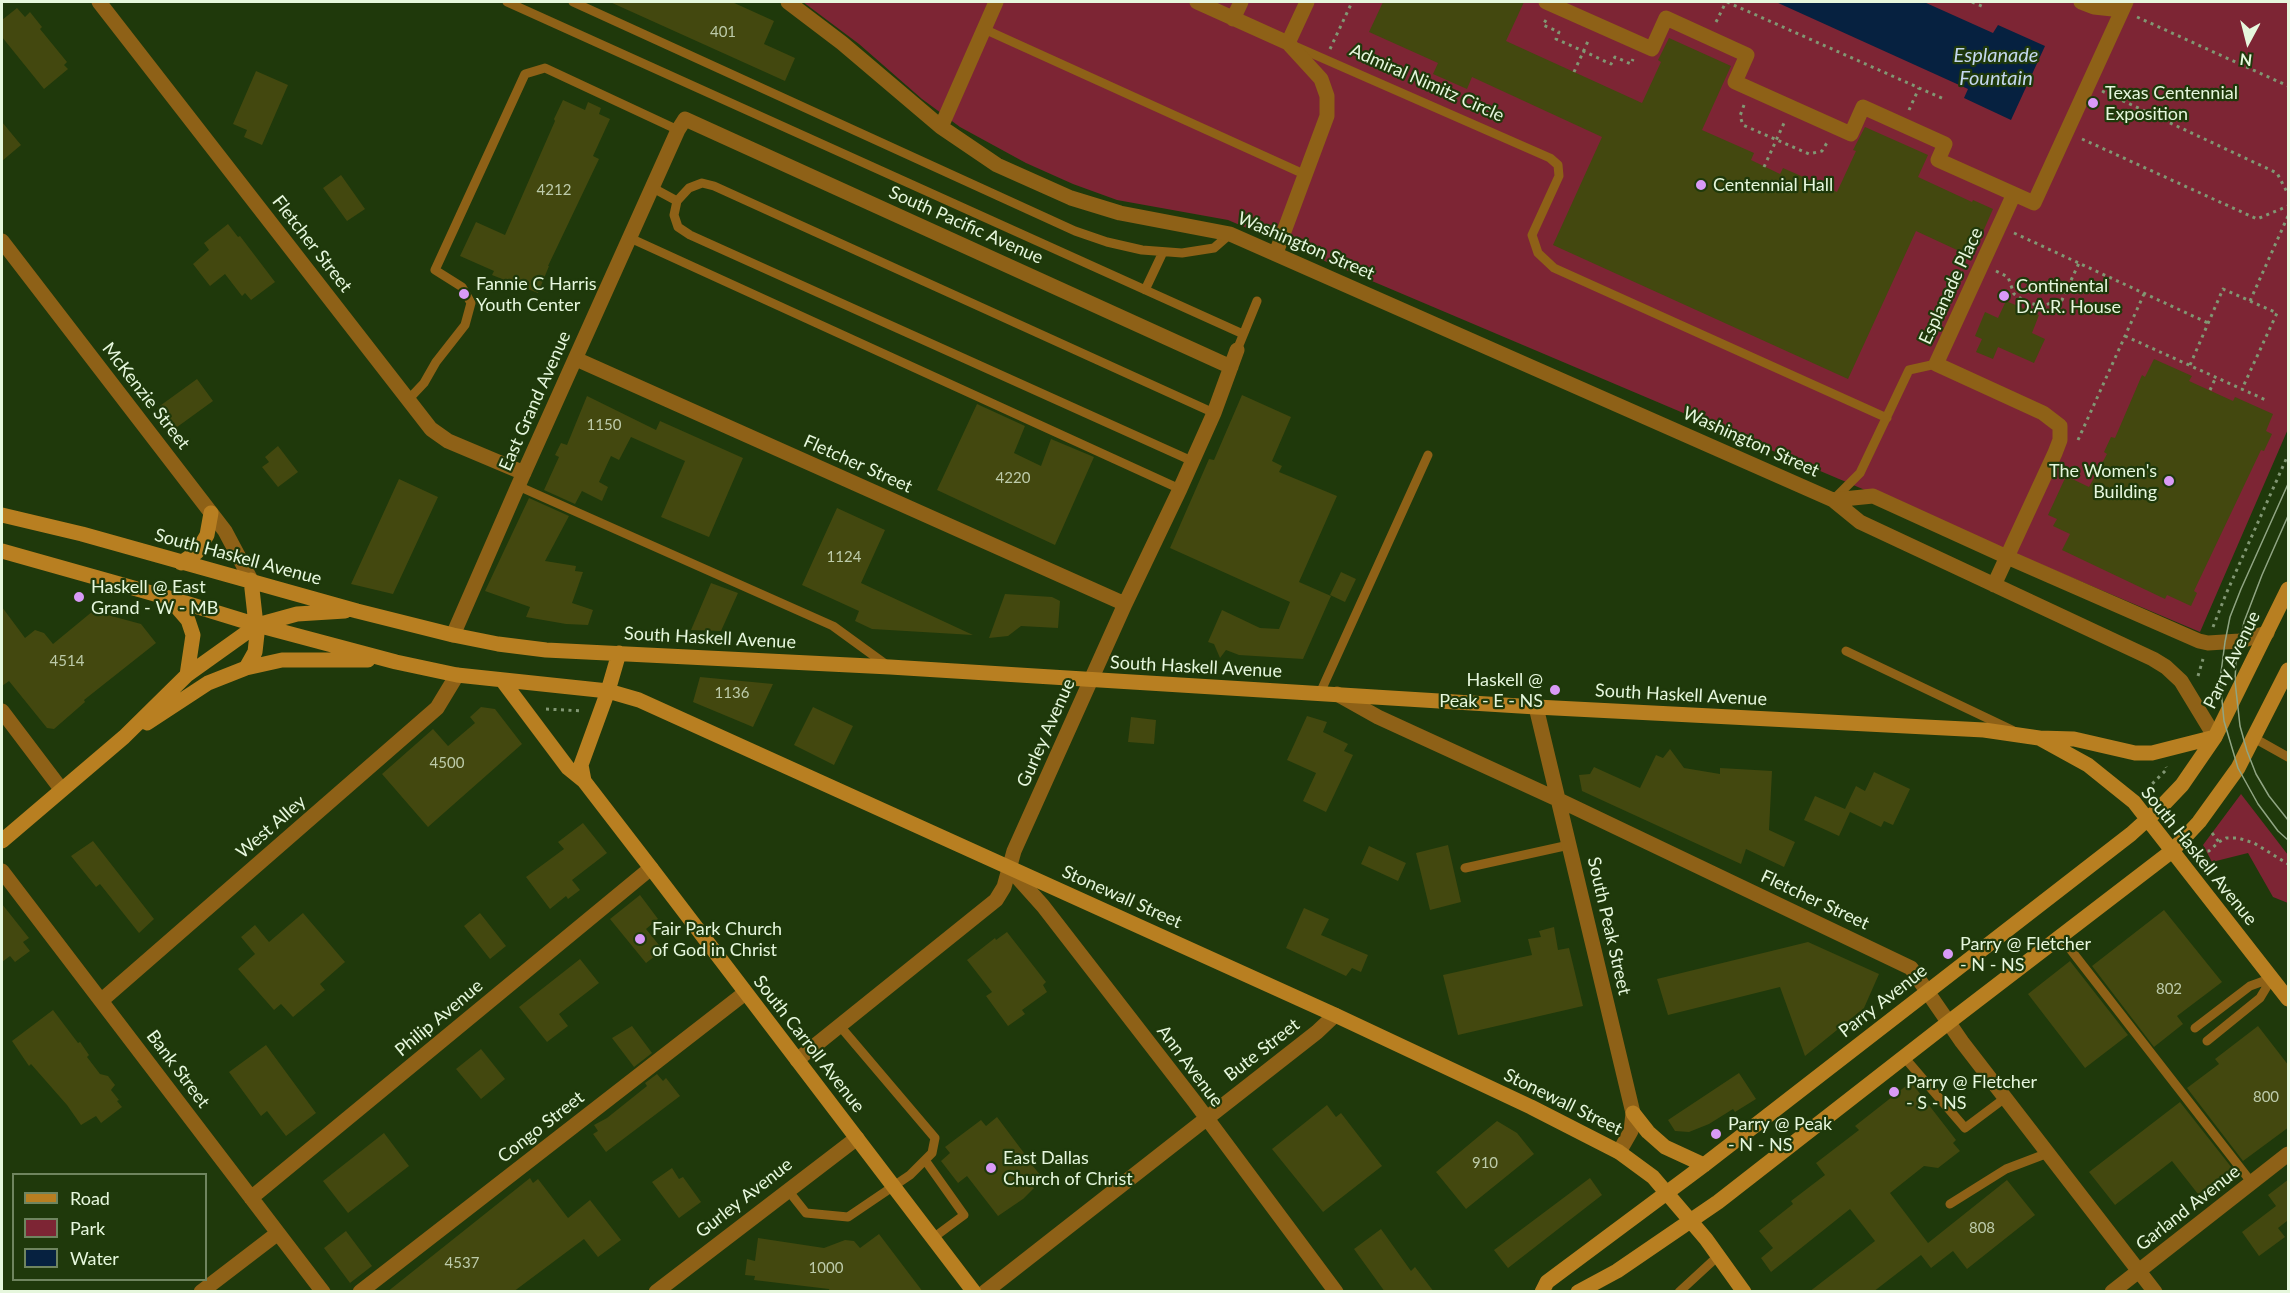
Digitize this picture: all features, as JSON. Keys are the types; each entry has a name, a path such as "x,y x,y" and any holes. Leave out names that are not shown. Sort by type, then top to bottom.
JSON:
{"main road":[{"path":"181,563 197,552 207,535 211,513"},
{"name":"South Haskell Avenue","path":"2,515 82,534 357,611 453,635 546,650 890,667 1536,707 1984,730 2033,737 2088,765 2134,802 2289,999"},
{"path":"2,551 257,625 396,662 457,675 502,680"},
{"path":"246,668 255,651 257,625 251,580"},
{"name":"Parry Avenue","path":"1542,1292 1546,1282 1704,1165 2147,819 2182,785 2215,736 2289,589"},
{"path":"169,598 188,620 193,635 187,675"},
{"path":"2,841 124,736 187,675 257,625 297,614 357,611"},
{"path":"584,780 581,765 619,653"},
{"path":"124,736 150,722 208,683 246,668 282,660 396,662"},
{"path":"1578,1292 1617,1271 1691,1222 2172,851 2187,837 2238,768 2289,670"},
{"name":"Stonewall Street","path":"502,680 608,691 639,700 1335,1015 1531,1107 1619,1152 1653,1177 1691,1222"},
{"name":"South Carroll Avenue","path":"502,680 568,768 584,780 974,1292"},
{"path":"2033,737 2074,739 2135,753 2152,753 2215,736"},
{"path":"1633,1113 1647,1132 1665,1147 1704,1165"},
{"path":"1691,1222 1744,1292"}],"street":[{"name":"Fletcher Street","path":"99,2 408,400 438,435 521,480"},
{"name":"Washington Street","path":"788,2 842,43 941,127 997,165 1071,198 1120,213 1230,234 1833,500 1860,522 2166,667 2181,681 2192,696 2215,736"},
{"path":"941,127 996,2"},
{"name":"Admiral Nimitz Circle","path":"1197,2 1288,43 1321,79 1327,96 1327,116 1276,253"},
{"path":"1233,19 1241,2"},
{"path":"1288,43 1307,2"},
{"path":"1549,3 1652,49 1666,18 1747,55 1735,82 1851,134 1863,107 1945,144 1938,160 2034,203 2124,6 2094,7 2081,2"},
{"name":"East Grand Avenue","path":"453,635 682,124"},
{"name":"South Pacific Avenue","path":"682,124 1231,367"},
{"name":"Esplanade Place","path":"1994,585 2058,446 2060,426 2043,413 1936,364 2014,194"},
{"name":"McKenzie Street","path":"2,241 225,531 251,580"},
{"name":"Gurley Avenue","path":"797,1060 996,900 1004,887 1014,851 1214,412 1237,350"},
{"name":"Fletcher Street","path":"576,359 1125,604"},
{"name":"Washington Street","path":"1833,500 1873,496 2199,641 2208,643 2240,640 2267,633"},
{"name":"West Alley","path":"102,1000 436,708 457,675"},
{"name":"Fletcher Street","path":"1336,693 1378,717 1559,800 1911,968 2005,1098 2155,1292"},
{"name":"South Peak Street","path":"1536,707 1633,1113 1631,1131 1619,1152"},
{"path":"2,711 62,789"},
{"name":"Ann Avenue","path":"1009,867 1043,906 1194,1101 1336,1292"},
{"name":"Philip Avenue","path":"251,1198 651,868"},
{"name":"Bank Street","path":"2,871 323,1292"},
{"name":"Congo Street","path":"360,1292 745,993"},
{"name":"Bute Street","path":"985,1292 1317,1032 1335,1015"},
{"name":"Gurley Avenue","path":"657,1292 787,1189 857,1138"},
{"name":"Garland Avenue","path":"2112,1292 2289,1154"},
{"path":"201,1292 278,1233"}],"lane":[{"path":"507,2 1243,334"},
{"path":"573,2 1075,231 1107,242 1182,253 1214,248 1230,234"},
{"path":"984,29 1306,175"},
{"name":"Admiral Nimitz Circle","path":"1288,43 1550,158 1558,165 1559,176 1532,236 1538,253 1554,268 1887,418"},
{"path":"408,400 424,384 436,362 465,325 471,303 462,287 435,270 525,74 545,68 682,124"},
{"path":"1192,461 690,235 678,227 674,215 677,201 689,188 702,183 714,186 1214,412"},
{"path":"653,188 677,201"},
{"path":"630,238 1180,489"},
{"path":"1145,290 1163,252"},
{"path":"1237,350 1257,301"},
{"path":"1833,500 1860,473 1909,370 1936,364"},
{"path":"1320,693 1428,455"},
{"path":"521,480 832,626 890,667"},
{"path":"1846,651 2033,737"},
{"path":"2254,738 2289,757"},
{"path":"1465,868 1569,845"},
{"path":"2060,936 2252,1183"},
{"path":"2195,1028 2250,986 2272,978"},
{"path":"2207,1041 2260,998 2272,978"},
{"path":"787,1189 806,1213 848,1217 910,1174 932,1153 935,1138 839,1025"},
{"path":"1904,1057 1965,1128 2005,1098"},
{"path":"1950,1204 2006,1169 2048,1153"},
{"path":"926,1160 964,1215 933,1238"},
{"path":"1679,1292 1717,1257"}],"path":[{"path":"1325,60 1352,2"},
{"path":"1709,38 1727,2 1946,100"},
{"path":"1972,2 1984,7"},
{"path":"1549,3 1543,25 1559,32 1557,39 1611,64 1615,57 1631,64 1640,44"},
{"path":"2124,6 2289,86"},
{"path":"1574,72 1595,24"},
{"path":"2087,84 2277,173 2289,194"},
{"path":"1902,125 1919,88"},
{"path":"1751,89 1741,111 1743,124 1777,140 1809,154 1818,154 1825,148 1835,127"},
{"path":"1764,167 1791,108"},
{"path":"2066,132 2257,219 2289,206"},
{"path":"2250,301 2289,216"},
{"path":"2000,227 2208,323"},
{"path":"1984,262 2008,277 2014,294 2026,302 2041,306 2062,300 2079,263"},
{"path":"2190,365 2223,289 2277,313 2242,389"},
{"path":"2078,441 2144,294"},
{"path":"2125,336 2268,401"},
{"path":"2210,390 2216,377"},
{"path":"2211,633 2226,594 2289,455"},
{"path":"2195,685 2206,652"},
{"path":"546,709 583,711"},
{"path":"2147,789 2167,769 2165,759"},
{"path":"2212,833 2219,842"},
{"path":"2200,851 2209,851 2226,838 2238,838 2254,843 2289,864"}],"green space":[{"path":"803,2 2288,2 2288,429 2200,632 1228,220 1117,200 1026,163 960,127 922,99 859,44"},
{"path":"2241,794 2288,855 2288,903 2273,897 2248,853 2212,862 2203,845"}],"water":[{"name":"Esplanade Fountain","path":"1776,2 1924,2 1993,33 1998,25 2045,46 2011,120 1964,98 1968,89"}],"building":[{"path":"610,2 732,2 774,21 764,44 795,58 785,81"},
{"name":"Centennial Hall","path":"1383,2 1524,2 1506,41 1642,103 1661,62 1658,60 1669,38 1731,66 1702,130 1754,153 1751,160 1780,174 1783,168 1837,192 1856,151 1853,150 1865,127 1928,155 1918,177 1972,202 1973,200 1993,209 1972,257 1916,231 1848,379 1553,245 1602,137 1472,77 1467,89 1433,74 1438,63 1369,32"},
{"path":"17,8 25,17 30,12 42,27 40,29 67,62 64,65 68,69 44,89 2,37 2,20"},
{"path":"256,71 288,85 262,145 244,137 247,130 233,124"},
{"path":"563,100 585,110 588,102 601,108 599,114 610,119 593,156 599,159 548,266 538,293 492,275 494,271 460,256 476,222 505,235"},
{"path":"2,122 21,145 2,161"},
{"path":"341,175 365,209 347,221 323,188"},
{"path":"228,224 275,282 251,300 245,293 242,296 225,274 210,286 193,264 209,250 204,243"},
{"path":"2006,301 2039,315 2032,333 2045,339 2034,363 1998,347 1993,359 1976,352 1982,339 1975,336 1985,312 1998,318"},
{"name":"The Women's Building","path":"2154,359 2192,376 2189,381 2233,401 2235,397 2273,414 2266,431 2272,434 2264,451 2261,450 2194,591 2197,593 2191,606 2167,595 2165,599 2062,550 2070,534 2053,526 2057,519 2048,515 2066,476 2089,487 2107,454 2104,452 2111,437 2115,438 2142,375 2145,377"},
{"path":"197,379 213,401 173,430 157,408"},
{"path":"1242,395 1291,417 1272,461 1282,466 1279,472 1337,496 1299,582 1331,596 1303,659 1239,655 1226,650 1220,658 1214,644 1208,642 1222,610 1260,628 1279,629 1290,602 1170,548 1209,459 1214,460"},
{"path":"587,396 656,430 660,421 743,458 709,537 661,517 685,461 631,437 619,460 611,456 599,482 608,487 602,501 582,491 575,504 544,490 559,457 555,455 561,443 567,445"},
{"path":"977,404 1025,426 1014,453 1041,466 1051,439 1094,457 1055,545 937,490"},
{"path":"278,446 298,472 278,487 262,467 269,462 265,457"},
{"path":"399,479 438,497 393,594 351,584"},
{"path":"529,498 569,516 545,561 576,566 575,571 583,572 572,603 593,610 588,625 566,624 526,617 530,607 485,591"},
{"path":"837,508 885,530 861,583 973,635 872,629 855,621 859,611 802,585"},
{"path":"1341,572 1356,579 1345,602 1330,595"},
{"path":"711,583 738,593 721,631 691,630"},
{"path":"1005,594 1052,597 1060,601 1058,628 1021,626 1008,636 989,638"},
{"path":"2,607 25,638 35,630 44,633 53,644 93,611 141,624 156,643 84,700 85,702 54,729 47,728 9,681 2,686"},
{"path":"700,677 773,684 753,727 693,702"},
{"path":"481,707 495,709 522,744 428,827 382,774 433,729 448,746 475,723 470,717"},
{"path":"813,707 853,726 834,765 794,745"},
{"path":"1307,716 1327,722 1323,732 1348,744 1344,751 1353,755 1326,812 1303,801 1316,773 1287,760"},
{"path":"1131,717 1156,720 1154,744 1128,742"},
{"path":"1670,749 1684,768 1720,774 1720,768 1772,771 1769,830 1795,842 1784,867 1746,849 1741,864 1582,791 1579,775 1590,774 1594,767 1640,788 1656,755 1663,758"},
{"path":"1874,772 1910,789 1893,825 1884,821 1881,827 1850,812 1839,836 1804,820 1815,796 1845,809 1856,786 1865,791"},
{"path":"583,823 607,853 572,880 580,890 568,899 566,896 550,909 526,877 564,849 558,842"},
{"path":"93,841 154,919 139,933 100,884 96,887 71,856"},
{"path":"1448,845 1461,902 1430,910 1416,853"},
{"path":"1369,846 1406,863 1398,881 1361,864"},
{"name":"Fair Park Church of God in Christ","path":"640,895 658,919 646,929 663,950 646,963 610,919"},
{"path":"2,904 29,938 23,942 30,951 15,962 10,956 2,962"},
{"path":"1304,908 1329,919 1321,935 1368,955 1361,972 1352,968 1346,976 1286,948"},
{"path":"2164,910 2222,982 2177,1016 2183,1024 2154,1047 2092,966"},
{"path":"303,913 345,962 320,984 325,990 293,1017 281,1004 274,1010 238,969 255,954 241,937 255,925 269,942"},
{"path":"480,913 506,946 490,959 464,926"},
{"path":"1554,927 1558,950 1569,948 1583,1006 1458,1035 1443,975 1532,955 1528,939 1541,937 1539,931"},
{"path":"1007,932 1046,982 1043,985 1047,992 1022,1010 1025,1014 1008,1026 986,996 992,992 967,960 995,938 996,940"},
{"path":"1808,942 1879,974 1864,1008 1805,1056 1780,987 1668,1015 1657,979"},
{"path":"580,959 599,983 559,1014 568,1026 547,1042 519,1007"},
{"path":"2070,961 2128,1035 2085,1068 2028,994"},
{"path":"53,1010 78,1043 80,1042 89,1055 87,1057 100,1074 108,1076 115,1085 111,1090 122,1107 101,1123 96,1116 81,1125 67,1105 31,1064 29,1066 12,1041"},
{"path":"632,1026 652,1053 634,1067 612,1038"},
{"path":"2258,1026 2289,1066 2289,1127 2243,1161 2187,1088 2219,1064 2215,1059"},
{"path":"266,1045 316,1113 286,1136 267,1111 261,1116 229,1072"},
{"path":"481,1049 505,1079 481,1099 456,1069"},
{"path":"1739,1073 1756,1099 1735,1112 1733,1109 1709,1124 1689,1132 1675,1131 1668,1120"},
{"path":"657,1074 663,1081 666,1078 680,1096 606,1152 593,1134 598,1131 594,1125 607,1118 647,1086 645,1083"},
{"path":"1911,1082 1956,1140 1953,1143 1960,1151 1938,1168 1924,1166 1890,1193 1928,1243 2007,1180 2035,1215 1967,1269 1953,1251 1931,1268 1921,1255 1873,1292 1809,1292 1875,1241 1850,1209 1771,1272 1761,1258 1773,1248 1759,1231 1793,1204 1791,1201 1825,1175 1816,1163 1859,1130 1855,1126"},
{"path":"2180,1102 2232,1168 2198,1194 2172,1161 2115,1205 2089,1172"},
{"path":"1327,1105 1336,1117 1341,1113 1382,1166 1323,1212 1272,1149"},
{"name":"East Dallas Church of Christ","path":"997,1117 1042,1177 1031,1185 1034,1188 1023,1199 998,1216 967,1176 958,1183 941,1161 950,1153 945,1147 981,1120 986,1126"},
{"path":"1497,1121 1517,1133 1534,1154 1466,1209 1436,1172"},
{"path":"384,1133 409,1166 348,1213 323,1181"},
{"path":"672,1168 679,1179 683,1177 701,1202 679,1218 652,1182"},
{"path":"530,1178 533,1183 538,1179 568,1218 590,1200 621,1240 598,1257 584,1239 513,1292 387,1292"},
{"path":"1590,1178 1602,1195 1508,1268 1494,1250"},
{"path":"2289,1179 2289,1222 2287,1221 2278,1228 2285,1237 2259,1256 2242,1232 2276,1206 2268,1195"},
{"path":"1381,1229 1411,1271 1415,1267 1434,1292 1385,1292 1354,1249"},
{"path":"346,1231 372,1266 350,1283 324,1248"},
{"path":"879,1234 923,1292 830,1292 829,1289 754,1280 755,1276 745,1275 747,1259 755,1261 758,1238 824,1248 845,1240 854,1241 860,1248"}],"tram line":[{"path":"2288,484 2230,617 2220,680 2224,721 2238,768 2258,804 2278,831 2288,840"},
{"path":"2288,516 2244,622 2236,661 2235,681 2240,726 2247,751 2256,774 2269,796 2288,820"}],"place":[{"name":"Texas Centennial Exposition","path":"2093,103"},
{"name":"Centennial Hall","path":"1701,185"},
{"name":"Fannie C Harris Youth Center","path":"464,294"},
{"name":"Continental D.A.R. House","path":"2004,296"},
{"name":"The Women's Building","path":"2169,481"},
{"name":"Haskell @ East Grand - W - MB","path":"79,597"},
{"name":"Haskell @ Peak - E - NS","path":"1555,690"},
{"name":"Fair Park Church of God in Christ","path":"640,939"},
{"name":"Parry @ Fletcher - N - NS","path":"1948,954"},
{"name":"Parry @ Fletcher - S - NS","path":"1894,1092"},
{"name":"Parry @ Peak - N - NS","path":"1716,1134"},
{"name":"East Dallas Church of Christ","path":"991,1168"}]}
